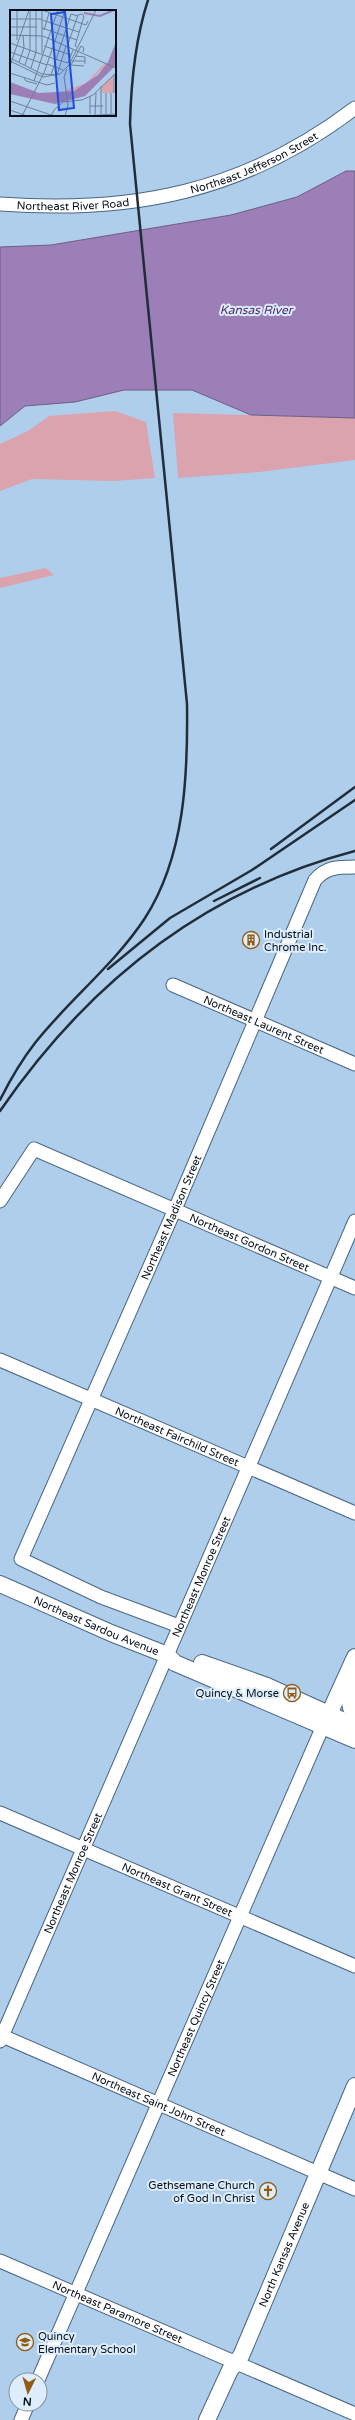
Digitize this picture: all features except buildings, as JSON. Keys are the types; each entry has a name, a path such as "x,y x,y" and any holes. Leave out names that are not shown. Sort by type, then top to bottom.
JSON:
{"main road":[{"name":"Northeast Sardou Avenue","path":"0,1584 167,1655 175,1663 326,1720"},
{"name":"Northeast Quincy Street","path":"326,1720 355,1657"},
{"path":"355,1677 349,1696 350,1709 355,1716"},
{"path":"326,1720 355,1726"},
{"path":"326,1720 355,1740"},
{"name":"North Kansas Avenue","path":"207,2420 230,2370 241,2356 355,2086"}],"street":[{"name":"Northeast Jefferson Street","path":"145,201 192,191 240,174 303,143 355,108"},
{"name":"Northeast River Road","path":"0,204 83,207 145,201"},
{"name":"Northeast Madison Street","path":"179,1626 101,1597 21,1559 174,1210 314,880 320,874 332,868 355,867"},
{"name":"Northeast Laurent Street","path":"173,986 355,1064"},
{"name":"Northeast Gordon Street","path":"0,1201 34,1149 355,1288"},
{"name":"Northeast Monroe Street","path":"1,2037 355,1221"},
{"name":"Northeast Fairchild Street","path":"0,1360 355,1513"},
{"name":"Northeast Quincy Street","path":"41,2372 238,1917 326,1720"},
{"name":"Northeast Grant Street","path":"0,1813 238,1917 355,1966"},
{"name":"Northeast Saint John Street","path":"1,2037 355,2189"},
{"name":"Northeast Paramore Street","path":"0,2261 355,2414"}],"shaded area":[{"path":"115,411 146,422 155,478 114,481 32,479 0,491 0,444 28,431 49,416"},
{"path":"173,413 355,418 355,460 259,472 178,478"},
{"path":"46,568 54,575 0,588 0,578"}],"water":[{"name":"Kansas River","path":"346,171 355,171 355,418 251,415 192,390 124,390 75,402 25,406 0,426 0,247 51,245 231,215 297,197"}],"railway":[{"path":"0,1100 16,1071 35,1043 48,1027 120,951 145,918 158,894 169,868 176,842 185,787 187,704 130,124 134,61 148,0"},
{"path":"271,849 355,787"},
{"path":"108,969 170,918 252,870 355,800"},
{"path":"0,1111 34,1065 71,1022 111,983 154,948 199,917 248,890 300,868 355,851"},
{"path":"214,901 260,878"}],"place":[{"name":"Industrial Chrome Inc.","path":"251,940"},
{"name":"Quincy & Morse","path":"292,1693"},
{"name":"Gethsemane Church of God In Christ","path":"268,2191"},
{"name":"Quincy Elementary School","path":"25,2342"}]}
